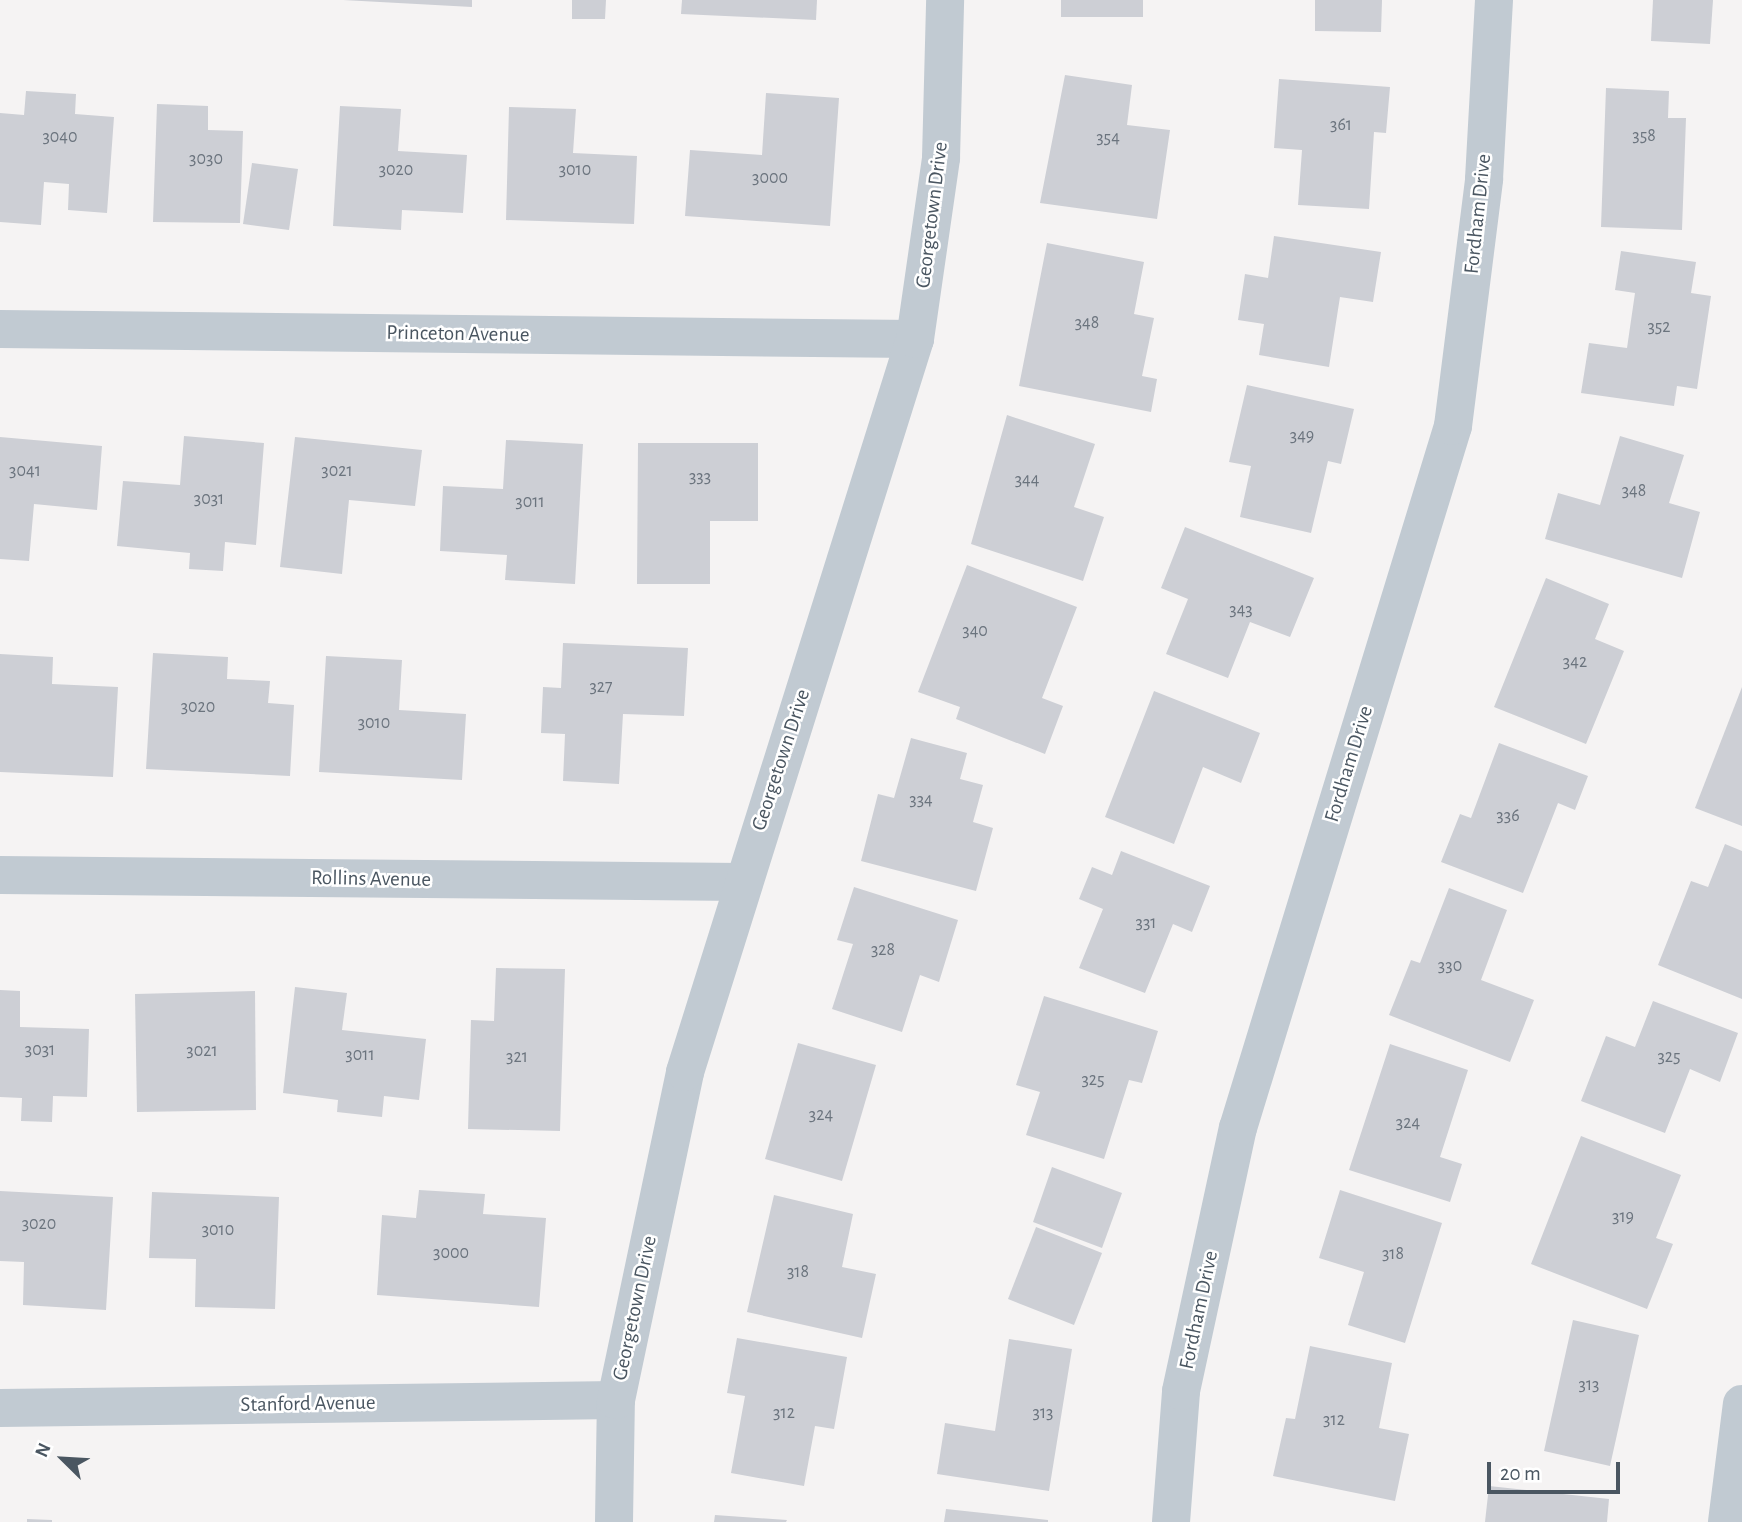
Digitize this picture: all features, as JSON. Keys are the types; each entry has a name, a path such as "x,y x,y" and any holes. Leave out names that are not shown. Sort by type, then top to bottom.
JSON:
{"street":[{"name":"Georgetown Drive","path":"614,1522 616,1400 685,1072 742,882 915,339 941,158 945,0"},
{"name":"Fordham Drive","path":"1171,1522 1181,1391 1238,1128 1453,426 1484,179 1494,0"},
{"name":"Princeton Avenue","path":"0,329 915,339"},
{"name":"Rollins Avenue","path":"0,875 742,882"},
{"name":"Stanford Avenue","path":"0,1408 616,1400"},
{"path":"1727,1522 1742,1404"}],"building":[{"path":"343,0 472,0 472,7"},
{"path":"572,0 606,0 605,19 572,19"},
{"path":"682,0 817,0 816,20 681,14"},
{"path":"1061,0 1143,0 1143,17 1061,17"},
{"path":"1315,0 1382,0 1381,32 1315,31"},
{"path":"1653,0 1713,0 1710,44 1651,41"},
{"path":"1065,75 1132,85 1127,125 1170,130 1157,219 1040,203"},
{"path":"1279,79 1390,87 1386,133 1374,132 1369,209 1298,205 1302,150 1274,148"},
{"path":"1606,88 1669,91 1668,118 1686,118 1682,230 1601,227"},
{"path":"26,91 76,94 75,114 114,117 107,213 68,210 69,184 44,182 41,225 0,222 0,113 24,115"},
{"path":"766,93 839,98 830,226 685,216 690,150 762,155"},
{"path":"157,104 208,106 208,130 243,131 240,223 153,222"},
{"path":"340,106 401,109 398,151 467,155 463,213 402,210 401,230 333,226"},
{"path":"509,107 576,109 573,153 637,156 634,224 506,220"},
{"path":"252,163 298,169 289,230 243,224"},
{"path":"1274,236 1381,252 1373,302 1340,297 1329,367 1259,355 1264,324 1238,320 1245,274 1268,278"},
{"path":"1047,243 1144,262 1134,314 1154,318 1142,376 1157,379 1151,412 1019,386"},
{"path":"1621,251 1696,262 1691,293 1711,296 1697,389 1677,386 1674,406 1581,393 1589,343 1627,348 1635,293 1615,290"},
{"path":"1247,385 1354,409 1341,464 1328,461 1311,533 1240,517 1251,466 1229,462"},
{"path":"1007,415 1095,444 1074,507 1104,517 1083,581 971,544"},
{"path":"184,436 264,443 256,545 225,542 223,571 189,569 190,553 117,546 123,481 180,485"},
{"path":"1620,436 1684,455 1669,503 1700,512 1682,578 1545,539 1558,493 1600,505"},
{"path":"0,437 102,446 97,510 34,504 29,561 0,559"},
{"path":"295,437 422,450 415,506 349,500 342,574 280,567"},
{"path":"506,440 583,444 575,584 505,580 507,555 440,551 443,486 503,489"},
{"path":"638,443 758,443 758,521 710,521 710,584 637,584"},
{"path":"1185,527 1314,578 1290,637 1250,622 1228,678 1166,654 1188,599 1161,588"},
{"path":"967,565 1077,607 1042,698 1063,706 1045,754 956,719 960,707 918,692"},
{"path":"1546,578 1609,604 1595,639 1624,651 1586,744 1494,707"},
{"path":"563,643 688,648 684,716 623,714 619,784 563,781 565,734 541,733 543,687 561,688"},
{"path":"153,653 228,657 227,679 270,681 268,703 294,705 290,776 146,769"},
{"path":"0,654 53,657 52,684 118,687 113,777 0,772"},
{"path":"326,656 402,660 399,710 466,714 462,780 319,772"},
{"path":"1742,687 1742,826 1695,808"},
{"path":"1154,691 1260,733 1241,783 1203,767 1174,844 1105,817"},
{"path":"911,738 967,753 960,779 983,785 973,822 993,828 976,891 861,861 878,794 894,798"},
{"path":"1499,743 1588,776 1575,810 1558,803 1523,893 1441,862 1460,814 1471,818"},
{"path":"1725,844 1742,851 1742,999 1658,965 1691,881 1708,887"},
{"path":"1121,851 1210,886 1192,932 1173,924 1145,993 1079,968 1103,909 1079,899 1092,867 1112,875"},
{"path":"854,887 958,920 939,982 920,975 902,1032 832,1009 853,944 837,940"},
{"path":"1449,888 1507,910 1481,980 1534,1000 1510,1062 1389,1015 1411,960 1420,963"},
{"path":"496,968 565,969 560,1131 468,1129 471,1020 494,1021"},
{"path":"295,987 347,993 342,1030 426,1039 419,1100 384,1096 382,1117 337,1112 338,1100 283,1093"},
{"path":"0,990 20,991 20,1027 89,1029 87,1097 53,1096 52,1122 21,1121 22,1098 0,1097"},
{"path":"255,991 256,1110 137,1112 135,994"},
{"path":"1044,996 1158,1031 1142,1083 1129,1080 1104,1159 1026,1135 1040,1092 1016,1085"},
{"path":"1653,1001 1738,1033 1720,1082 1690,1069 1665,1133 1581,1101 1606,1036 1635,1047"},
{"path":"798,1043 876,1065 842,1181 765,1159"},
{"path":"1390,1044 1468,1070 1440,1157 1462,1164 1450,1202 1349,1170"},
{"path":"1581,1136 1681,1175 1656,1238 1673,1244 1647,1309 1531,1264"},
{"path":"1052,1167 1122,1193 1102,1248 1033,1222"},
{"path":"419,1190 485,1194 483,1214 546,1218 539,1307 377,1295 382,1215 416,1218"},
{"path":"1340,1190 1442,1223 1405,1343 1348,1325 1364,1272 1319,1258"},
{"path":"0,1191 113,1197 106,1310 23,1305 24,1262 0,1261"},
{"path":"152,1192 279,1197 275,1309 195,1307 196,1259 149,1258"},
{"path":"774,1195 853,1214 842,1267 876,1274 862,1338 747,1312"},
{"path":"1036,1227 1102,1253 1074,1325 1008,1299"},
{"path":"1573,1320 1639,1335 1610,1466 1544,1451"},
{"path":"737,1338 847,1357 834,1429 815,1426 804,1486 731,1473 745,1396 727,1393"},
{"path":"1009,1339 1072,1349 1049,1491 937,1474 945,1423 995,1431"},
{"path":"1310,1346 1392,1363 1379,1428 1409,1434 1395,1501 1273,1476 1286,1418 1295,1419"},
{"path":"1489,1486 1609,1499 1607,1522 1485,1522"},
{"path":"946,1509 1048,1520 1048,1522 944,1522"},
{"path":"715,1515 787,1520 714,1522"},
{"path":"27,1519 52,1520 52,1522 27,1522"}]}
